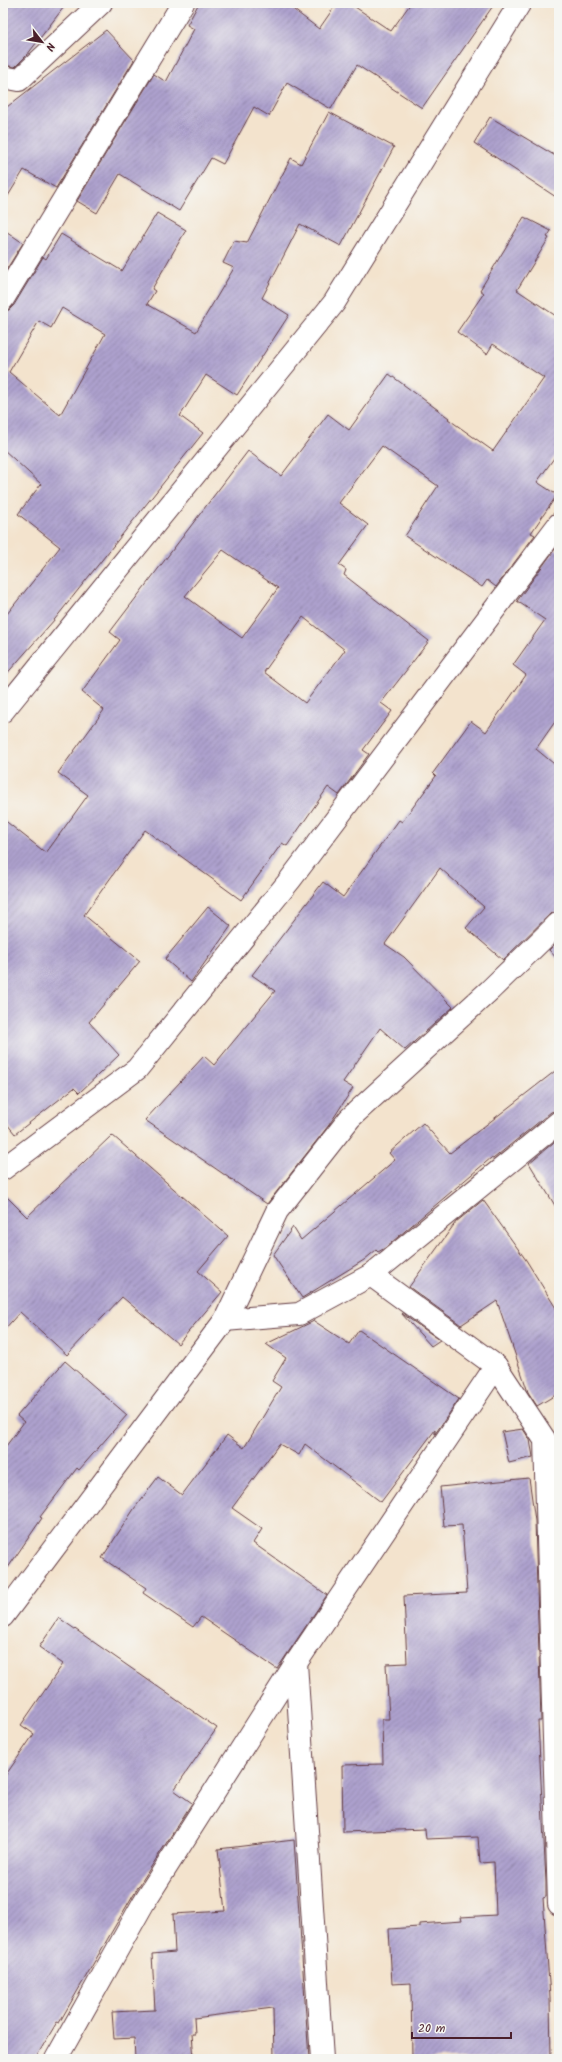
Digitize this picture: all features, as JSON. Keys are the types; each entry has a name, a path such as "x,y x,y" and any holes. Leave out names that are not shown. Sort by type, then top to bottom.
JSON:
{"street":[{"path":"3,77 19,80 101,3"},
{"path":"3,299 183,3"},
{"path":"3,711 334,303 520,3"},
{"path":"3,1169 137,1069 290,880 559,524"},
{"path":"3,1616 225,1320 277,1211 350,1118 490,990 559,923"},
{"path":"225,1320 299,1314 371,1275 559,1122"},
{"path":"371,1275 496,1366 545,1440 559,1904"},
{"path":"56,2059 144,1902 296,1663 496,1366"},
{"path":"296,1663 322,2059"}],"building":[{"path":"3,3 67,3 27,55 15,67 3,65"},
{"path":"199,3 285,3 319,29 337,3 349,3 391,31 411,3 495,3 422,108 357,65 331,109 287,83 269,116 254,107 223,164 211,158 179,211 120,174 97,213 77,201 154,74 166,82 194,29 187,25"},
{"path":"106,30 134,60 56,188 24,170 3,204 3,110"},
{"path":"329,112 394,147 341,246 300,224 262,298 289,315 237,395 206,375 180,416 203,433 55,619 3,678 3,619 60,547 18,514 41,484 3,449 3,311 9,310 14,305 43,257 46,259 61,234 122,271 157,213 186,230 152,289 155,291 147,304 196,332 234,268 223,263 234,241 247,243 291,158 301,164","holes":["62,308 105,334 60,415 9,372 39,321 51,328"]},
{"path":"490,117 559,158 559,199 474,143"},
{"path":"524,217 551,231 547,237 549,238 517,290 559,318 559,451 537,482 557,495 531,533 535,535 496,587 487,580 482,587 405,536 438,486 382,446 339,503 368,525 339,565 346,570 344,575 429,641 381,703 392,711 363,750 369,754 339,795 328,787 287,846 282,843 241,900 145,830 84,915 140,961 89,1022 119,1055 79,1093 74,1088 15,1134 3,1119 3,819 46,853 88,795 58,773 104,710 82,692 120,640 110,632 248,451 281,476 328,414 349,430 389,374 493,451 544,378 493,344 487,354 457,332 484,293 480,290","holes":["223,550 278,588 242,638 185,596","303,617 345,650 305,703 264,672"]},
{"path":"3,229 23,243 3,275"},
{"path":"555,549 559,552 559,716 536,749 559,768 559,911 550,914 503,960 466,928 484,907 440,868 385,944 404,957 453,1007 405,1050 380,1028 343,1082 353,1088 329,1125 267,1204 145,1120 204,1056 214,1065 275,991 252,975 323,882 343,897 399,820 402,822 436,776 433,773 471,721 486,732 526,675 513,665 545,620 517,601"},
{"path":"208,907 231,926 191,982 165,959"},
{"path":"559,940 559,961 549,950"},
{"path":"559,1068 559,1110 551,1112 493,1159 491,1158 385,1248 378,1252 376,1250 364,1260 302,1298 273,1255 293,1227 301,1240 395,1160 389,1153 423,1123 450,1153"},
{"path":"112,1135 228,1236 198,1271 222,1292 178,1344 122,1297 67,1355 20,1312 3,1331 3,1193 27,1217"},
{"path":"559,1138 559,1212 529,1163"},
{"path":"483,1200 526,1260 559,1313 559,1393 537,1406 528,1392 497,1301 461,1325 409,1287 456,1222"},
{"path":"401,1313 440,1340 431,1346"},
{"path":"314,1321 349,1344 359,1330 459,1399 435,1434 435,1430 381,1502 305,1444 299,1455 279,1444 232,1508 262,1529 253,1543 327,1595 277,1669 201,1617 193,1627 143,1593 146,1588 102,1558 134,1509 158,1477 182,1495 227,1435 244,1448 281,1387 272,1381 286,1358 266,1344"},
{"path":"65,1361 127,1415 79,1470 77,1468 40,1517 42,1518 3,1575 3,1450 24,1422 17,1416"},
{"path":"523,1429 530,1440 533,1457 509,1463 502,1432"},
{"path":"529,1478 535,1521 541,1721 538,1721 546,1882 546,1897 543,1898 550,1997 551,2059 412,2059 411,1983 392,1984 389,1929 419,1927 419,1924 462,1921 461,1917 496,1915 494,1862 480,1863 478,1837 426,1839 425,1829 343,1832 342,1765 383,1764 382,1719 389,1719 386,1664 407,1663 404,1596 467,1593 462,1525 444,1526 440,1487"},
{"path":"59,1618 217,1728 174,1790 192,1803 133,1895 59,2023 57,2022 35,2059 3,2059 3,1779 34,1734 21,1725 63,1664 39,1647"},
{"path":"294,1840 309,2059 274,2059 273,2008 194,2018 195,2034 192,2034 194,2059 135,2059 134,2038 114,2039 112,2012 155,2010 152,1954 175,1952 173,1914 225,1911 218,1849"}]}
